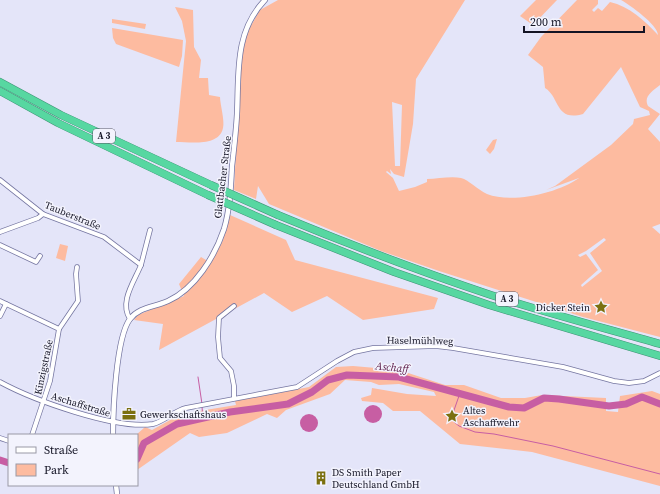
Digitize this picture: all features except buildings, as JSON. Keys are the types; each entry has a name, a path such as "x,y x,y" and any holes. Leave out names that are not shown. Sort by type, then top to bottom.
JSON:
{"highway":[{"name":"A 3","path":"0,82 62,115 211,185 278,216 356,248 493,295 660,344"},
{"name":"A 3","path":"0,91 72,130 208,195 276,225 394,272 489,305 660,356"}],"street":[{"name":"Glattbacher Straße","path":"130,319 141,310 167,302 188,287 207,264 221,238 227,216 231,185 236,129 239,53 246,30 254,13 265,0"},
{"name":"Tauberstraße","path":"0,180 43,214 104,236 141,265"},
{"path":"0,232 38,218 43,214"},
{"path":"113,434 120,346 130,319 126,313 126,299 141,265 150,230"},
{"path":"0,245 36,262 40,256"},
{"path":"59,329 78,301 76,274 77,267"},
{"name":"Kinzigstraße","path":"0,302 59,329 50,381 32,434"},
{"path":"0,316 6,304"},
{"path":"234,306 218,318 218,337 220,358 231,371 234,386 234,398"},
{"name":"Haselmühlweg","path":"113,422 152,424 180,410 297,386 336,361 354,352 373,348 436,346 453,348 563,366 614,381 629,383 644,381 660,373"},
{"name":"Aschaffstraße","path":"0,382 19,392 44,401 113,422"}],"green space":[{"path":"278,0 465,0 416,79 413,124 404,177 394,174 390,169 391,174 387,171 386,172 393,178 399,191 427,182 427,179 457,177 467,181 487,194 509,198 547,192 579,178 546,190 555,186 611,145 633,124 634,119 650,115 649,111 640,107 621,67 583,114 574,116 567,115 559,107 550,92 545,88 543,67 528,55 541,37 577,0 598,0 598,4 592,10 594,12 598,8 602,11 610,2 624,7 642,19 658,35 657,31 649,21 621,0 660,0 660,85 650,94 647,102 648,106 660,114 648,129 660,142 660,224 652,227 660,234 660,337 583,317 381,251 269,204 258,186 256,199 234,190 241,48 249,29 260,10","holes":["392,102 402,105 400,166 395,166","604,238 606,240 590,253 602,271 582,287 581,285 598,270 586,254 580,257 578,255"]},
{"path":"536,0 557,0 533,25 520,16"},
{"path":"175,7 193,10 194,47 201,60 199,78 208,78 209,95 220,97 223,128 216,138 210,141 196,143 176,142 186,41 182,21"},
{"path":"112,19 146,24 145,29 112,23"},
{"path":"112,28 183,40 182,56 179,67 116,44 113,38"},
{"path":"497,139 494,149 490,154 486,150 493,140"},
{"path":"230,215 286,240 295,260 438,298 434,309 363,320 327,296 292,312 264,293 159,350 163,324 134,320 138,315 184,296 179,284 201,257 211,263 223,240"},
{"path":"60,244 68,246 65,261 56,258"},
{"path":"353,366 399,370 445,385 464,385 501,398 525,398 542,395 606,398 606,411 618,412 620,396 652,391 660,394 660,486 532,452 460,444 420,411 393,411 383,403 362,401 361,398 371,395 372,388 407,394 436,396 434,392 399,384 379,385 371,382 345,380 330,394 286,410 277,418 267,414 227,433 199,437 190,433 138,469 137,434 145,427 152,430 181,414 236,405 235,401 309,387 336,367"}],"shaded area":[{"path":"373,405 377,406 381,410 381,418 377,422 373,423 369,422 365,418 364,414 365,410 369,406"},
{"path":"309,414 315,417 318,423 315,429 309,432 303,429 300,423 303,417"}],"waterway":[{"name":"Aschaff","path":"138,457 144,443 177,424 230,412 288,404 312,392 328,380 347,375 399,377 509,407 524,408 544,398 609,406 626,404 642,397 660,404"},
{"path":"198,377 202,404"},
{"path":"460,393 452,416 453,421 459,426 475,432 494,434 553,446 660,474"},
{"path":"202,407 203,418"},
{"name":"Aschaff","path":"0,460 8,463"}],"place":[{"name":"Dicker Stein","path":"601,307"},
{"name":"Gewerkschaftshaus","path":"129,414"},
{"name":"Altes Aschaffwehr","path":"452,416"},
{"name":"DS Smith Paper Deutschland GmbH","path":"321,478"}]}
